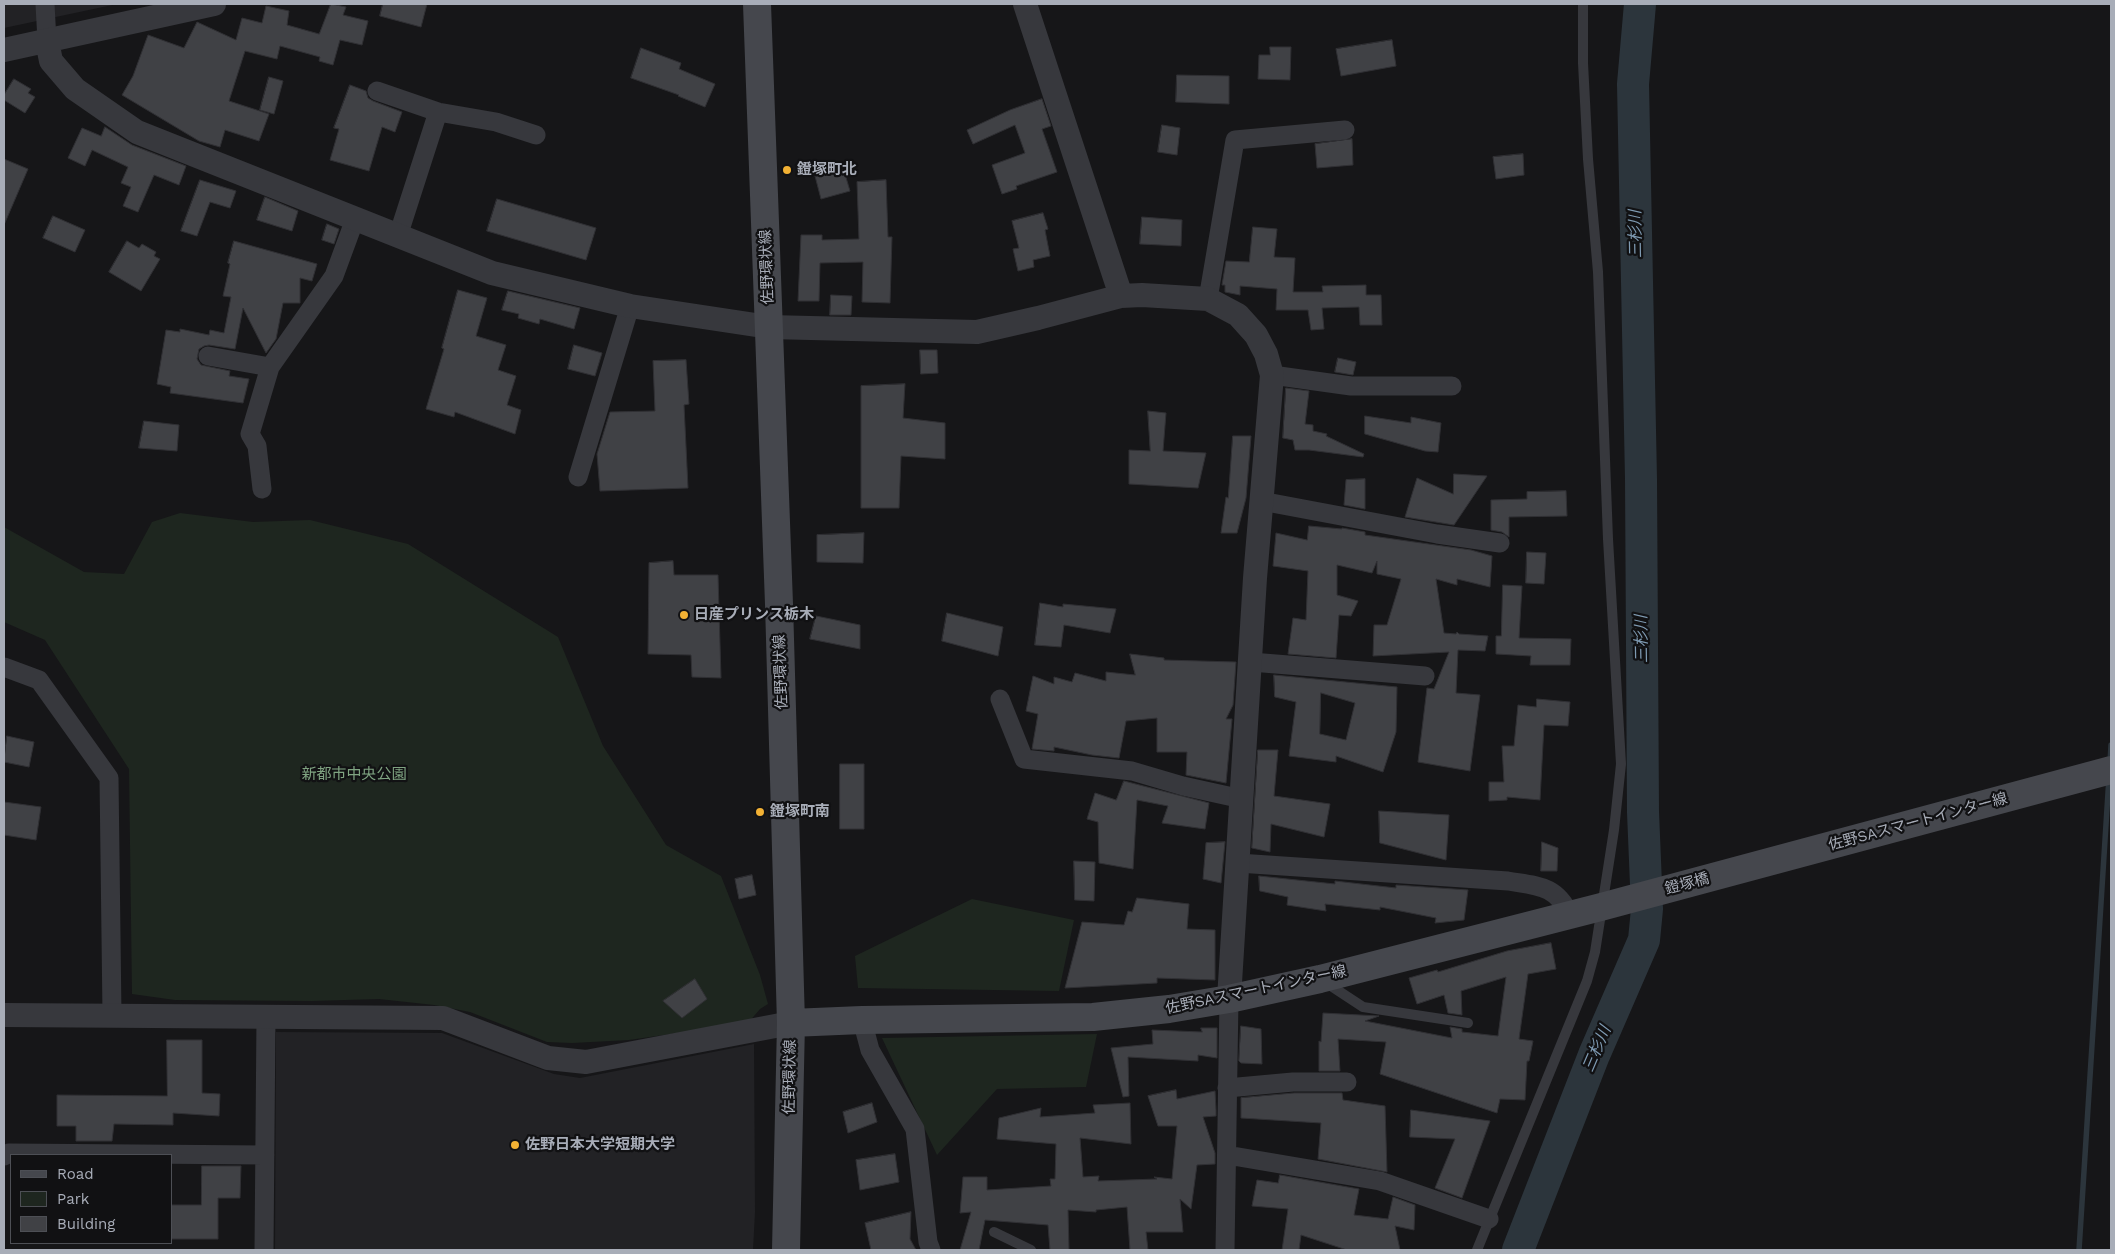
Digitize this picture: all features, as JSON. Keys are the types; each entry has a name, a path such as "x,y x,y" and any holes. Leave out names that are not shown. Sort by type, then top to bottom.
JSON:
{"main road":[{"name":"佐野環状線","path":"757,4 779,604 791,1023 786,1250"},
{"name":"佐野SAスマートインター線","path":"1752,866 2111,770"},
{"name":"鐙塚橋","path":"1612,904 1752,866"},
{"name":"佐野SAスマートインター線","path":"791,1023 862,1020 1093,1017 1160,1010 1229,999 1320,979 1612,904"}],"street":[{"path":"45,4 47,40 51,61 75,89 137,132 492,273 630,306 769,327 977,332 1121,296 1142,295 1208,300 1238,315 1256,335 1266,354 1272,375 1229,999 1225,1250"},
{"path":"4,50 214,4"},
{"path":"1025,4 1121,296"},
{"path":"377,92 438,112 496,122 536,135"},
{"path":"398,236 438,112"},
{"path":"1208,300 1236,140 1345,130"},
{"path":"262,489 257,446 250,434 270,367 334,276 355,218"},
{"path":"578,478 630,306"},
{"path":"208,356 270,367"},
{"path":"1272,375 1351,386 1452,386"},
{"path":"1262,500 1437,534 1500,543"},
{"path":"1251,662 1425,676"},
{"path":"4,667 39,680 109,778 112,1015"},
{"path":"1000,699 1024,759 1132,771 1183,786 1242,799"},
{"path":"1238,862 1508,881 1540,886 1554,891 1564,902 1570,915"},
{"path":"4,1015 443,1018 548,1058 586,1062 791,1023"},
{"path":"264,1250 266,1017"},
{"path":"862,1020 870,1050 916,1129 928,1242 931,1250"},
{"path":"1227,1088 1293,1082 1347,1082"},
{"path":"4,1156 9,1153 137,1154"},
{"path":"172,1154 265,1155"},
{"path":"1227,1155 1380,1181 1489,1219"}],"lane":[{"path":"1477,1250 1587,981 1612,904 1614,830 1621,764 1608,539 1598,272 1588,159 1583,63 1584,4"},
{"path":"1320,979 1363,1007 1468,1023"},
{"path":"994,1232 1031,1250"}],"shaded area":[{"path":"4,4 117,4 4,28"},
{"name":"佐野日本大学短期大学","path":"276,1032 442,1033 554,1074 580,1078 754,1044 755,1212 753,1250 275,1250"}],"green space":[{"name":"新都市中央公園","path":"180,513 253,522 310,520 408,544 558,637 603,746 666,845 721,876 760,975 768,1004 760,1009 748,1023 629,1040 572,1043 547,1042 470,1012 434,1005 379,999 312,1001 175,1000 132,994 129,769 45,640 4,622 4,527 84,572 124,574 152,522"},
{"path":"972,899 1074,920 1059,991 858,988 855,956"},
{"path":"1097,1034 1086,1087 997,1089 937,1155 882,1038"}],"building":[{"path":"331,4 346,7 343,15 368,21 362,45 340,40 333,65 319,61 320,57 280,46 277,59 245,51 229,101 269,114 259,141 225,130 220,147 199,141 122,95 133,76 148,35 184,48 197,22 236,40 242,18 262,23 266,6 289,11 287,25 319,34"},
{"path":"383,4 427,4 421,27 380,16"},
{"path":"1392,40 1396,66 1341,76 1336,49"},
{"path":"1270,47 1291,47 1290,80 1258,79 1259,55 1270,55"},
{"path":"641,48 681,63 679,69 715,84 705,107 679,95 631,78"},
{"path":"1177,75 1229,76 1229,104 1176,102"},
{"path":"269,77 283,81 274,114 260,110"},
{"path":"14,79 31,89 28,93 35,97 25,113 4,100 4,95"},
{"path":"350,85 366,91 368,98 373,101 402,112 395,132 382,127 369,171 330,160 339,129 334,128"},
{"path":"1042,99 1051,126 1042,129 1057,172 1016,186 1017,189 1002,194 992,165 1025,153 1015,125 973,144 967,130 1010,110"},
{"path":"1162,125 1180,128 1177,155 1158,152"},
{"path":"105,127 132,145 186,166 179,185 154,175 138,212 123,206 131,187 121,183 128,167 92,150 85,166 68,158 82,128 101,136"},
{"path":"1352,139 1353,165 1317,168 1315,144"},
{"path":"1523,154 1524,175 1496,179 1493,157"},
{"path":"4,159 28,169 4,225"},
{"path":"842,164 850,191 821,199 815,176 828,172 827,168"},
{"path":"200,180 236,191 230,208 210,202 197,236 181,231"},
{"path":"886,180 888,237 892,237 890,303 862,302 863,262 820,263 819,301 798,301 801,235 822,235 822,240 859,239 857,182"},
{"path":"265,197 298,211 292,231 257,220"},
{"path":"497,199 596,228 586,260 487,231"},
{"path":"1043,213 1048,229 1045,230 1050,256 1033,260 1034,267 1018,271 1013,249 1019,248 1012,221"},
{"path":"53,216 85,230 75,252 43,238"},
{"path":"1142,217 1182,220 1181,246 1140,244"},
{"path":"327,224 339,229 334,244 322,240"},
{"path":"1253,227 1277,229 1274,257 1295,258 1293,292 1323,292 1322,286 1366,285 1366,295 1381,295 1382,325 1360,325 1359,307 1322,308 1324,329 1311,330 1308,310 1276,310 1277,289 1240,286 1240,295 1225,292 1225,285 1222,285 1226,261 1249,262"},
{"path":"127,241 139,248 142,244 156,252 154,256 160,259 141,291 109,272"},
{"path":"234,241 317,264 312,281 300,278 300,303 283,303 276,339 266,353 243,308 235,349 209,345 199,349 197,359 201,365 230,371 229,376 249,379 243,403 170,393 171,387 157,384 166,330 180,332 180,329 209,335 210,330 224,333 231,297 223,296 230,264 228,263"},
{"path":"458,290 487,298 476,336 506,345 498,370 516,376 507,405 521,410 515,434 455,412 454,417 426,409 444,349 442,348"},
{"path":"508,291 580,308 574,329 540,319 539,324 518,318 519,314 502,310"},
{"path":"831,295 852,296 851,315 830,315"},
{"path":"574,345 602,353 595,376 568,369"},
{"path":"920,350 937,350 938,373 921,374"},
{"path":"1338,358 1356,362 1353,375 1335,372"},
{"path":"686,360 689,404 684,405 688,488 600,491 597,454 610,412 655,411 653,361"},
{"path":"905,384 903,418 945,423 945,459 901,456 899,508 861,508 861,386"},
{"path":"1286,388 1309,391 1305,424 1313,425 1313,431 1327,434 1326,436 1364,454 1363,457 1295,450 1293,440 1283,438"},
{"path":"1148,411 1166,413 1163,451 1206,453 1198,488 1129,484 1129,450 1150,451"},
{"path":"1365,416 1411,423 1411,417 1441,423 1438,452 1425,451 1365,434"},
{"path":"144,421 179,425 177,451 139,448"},
{"path":"1233,436 1251,436 1246,498 1237,533 1221,533 1226,497 1228,498"},
{"path":"1454,474 1487,476 1454,525 1405,517 1417,478 1453,494"},
{"path":"1365,479 1365,509 1344,505 1346,480"},
{"path":"1566,491 1567,516 1509,517 1509,537 1502,532 1491,530 1491,500 1527,499 1527,492"},
{"path":"1309,526 1342,528 1365,532 1365,535 1471,550 1492,556 1490,587 1457,579 1457,585 1436,579 1444,633 1456,634 1457,632 1459,634 1488,636 1485,651 1458,650 1456,693 1480,695 1470,771 1418,762 1427,688 1434,689 1449,652 1373,656 1374,625 1387,625 1401,579 1377,574 1377,561 1372,573 1337,565 1337,595 1358,601 1351,616 1339,615 1336,658 1288,654 1293,618 1306,620 1308,571 1273,566 1276,533 1307,540"},
{"path":"864,533 863,563 817,562 817,535"},
{"path":"1527,552 1546,553 1544,584 1526,583"},
{"name":"日産プリンス栃木","path":"673,561 674,575 718,575 721,678 692,677 691,655 648,654 649,563"},
{"path":"1503,585 1522,586 1519,638 1571,639 1570,665 1530,665 1531,656 1496,654 1496,636 1501,636"},
{"path":"1040,603 1063,607 1063,604 1116,609 1110,633 1064,625 1061,647 1035,645"},
{"path":"947,613 1003,627 998,656 942,641"},
{"path":"816,616 860,625 860,649 810,639"},
{"path":"1130,654 1164,658 1164,660 1236,662 1233,705 1226,719 1232,719 1226,783 1186,775 1187,752 1157,752 1157,718 1126,721 1119,758 1092,755 1054,747 1054,751 1032,749 1038,714 1026,711 1033,676 1054,684 1054,677 1072,682 1075,673 1106,681 1106,672 1135,675"},
{"path":"1274,675 1397,687 1396,732 1383,772 1336,756 1336,762 1289,756 1296,702 1275,697","holes":["1321,693 1355,703 1346,740 1320,734"]},
{"path":"1537,699 1570,702 1568,726 1544,725 1540,800 1507,797 1507,800 1489,801 1489,782 1504,782 1502,746 1514,746 1518,705 1536,707"},
{"path":"7,736 34,742 29,767 4,762"},
{"path":"1258,750 1278,750 1274,796 1330,804 1324,837 1271,824 1270,852 1252,848"},
{"path":"840,764 864,764 864,829 840,829"},
{"path":"1124,781 1209,803 1205,829 1162,823 1168,806 1137,800 1133,869 1099,863 1098,822 1087,819 1095,793 1116,800"},
{"path":"4,802 41,807 36,840 4,835"},
{"path":"1379,811 1449,815 1446,860 1380,843"},
{"path":"1225,842 1221,883 1203,879 1206,843"},
{"path":"1542,842 1558,848 1557,871 1541,871"},
{"path":"1074,861 1095,862 1094,901 1075,900"},
{"path":"752,875 756,895 739,899 735,879"},
{"path":"1259,876 1335,884 1335,881 1396,888 1396,885 1468,890 1464,920 1435,923 1436,918 1380,907 1380,910 1325,904 1326,911 1287,905 1288,897 1260,891"},
{"path":"1137,898 1189,904 1187,929 1215,930 1215,980 1157,978 1157,983 1065,988 1082,922 1124,925 1128,911 1132,912"},
{"path":"1551,943 1556,969 1528,974 1519,1039 1533,1041 1529,1061 1527,1061 1525,1100 1500,1099 1497,1113 1380,1074 1386,1042 1338,1039 1340,1071 1319,1071 1319,1041 1321,1042 1323,1013 1379,1016 1365,1021 1452,1038 1450,1027 1462,1029 1462,1032 1498,1036 1506,977 1461,991 1462,1015 1448,1013 1444,995 1417,1004 1409,978 1437,970 1438,972 1507,951"},
{"path":"695,979 707,999 682,1018 663,1001"},
{"path":"1241,1026 1261,1029 1262,1064 1241,1063 1239,1061"},
{"path":"1201,1028 1217,1028 1217,1058 1198,1055 1198,1061 1128,1057 1129,1096 1123,1097 1111,1048 1153,1044 1152,1030 1202,1032"},
{"path":"167,1040 202,1040 202,1093 220,1094 219,1116 173,1113 173,1125 114,1124 112,1141 76,1141 76,1126 57,1126 57,1095 167,1096"},
{"path":"1176,1090 1177,1099 1215,1091 1216,1110 1216,1116 1203,1117 1215,1153 1215,1164 1197,1165 1191,1209 1180,1199 1183,1232 1146,1232 1148,1250 1130,1250 1127,1207 1096,1210 1096,1212 1068,1210 1069,1250 1050,1250 1048,1225 985,1220 979,1250 960,1250 971,1212 960,1213 963,1177 987,1177 987,1190 1051,1186 1050,1179 1055,1179 1056,1144 997,1139 999,1118 1041,1108 1040,1117 1095,1113 1093,1105 1130,1103 1131,1144 1080,1138 1083,1177 1099,1176 1098,1181 1157,1179 1154,1177 1172,1179 1177,1126 1158,1126 1148,1096"},
{"path":"1294,1093 1342,1093 1343,1100 1385,1106 1387,1172 1318,1159 1321,1123 1241,1118 1241,1098"},
{"path":"872,1103 877,1122 848,1133 843,1112"},
{"path":"1411,1110 1490,1121 1462,1198 1435,1188 1455,1139 1410,1137"},
{"path":"895,1154 899,1182 860,1190 856,1160"},
{"path":"202,1166 241,1166 240,1198 218,1198 218,1239 172,1239 172,1205 201,1205"},
{"path":"1280,1175 1359,1189 1354,1215 1388,1219 1393,1197 1415,1205 1414,1230 1395,1226 1400,1250 1347,1250 1301,1235 1299,1250 1282,1250 1288,1209 1252,1206 1257,1180 1278,1183"},
{"path":"911,1212 910,1239 916,1250 871,1250 865,1223"}],"waterway":[{"name":"三杉川","path":"1518,1250 1594,1055 1644,940 1647,909 1643,812 1641,479 1633,84 1640,4"},
{"path":"2110,763 2111,745"},
{"path":"2079,1250 2109,777"}],"place":[{"name":"鐙塚町北","path":"787,170"},
{"name":"日産プリンス栃木","path":"684,615"},
{"name":"鐙塚町南","path":"760,812"},
{"name":"佐野日本大学短期大学","path":"515,1145"}]}
